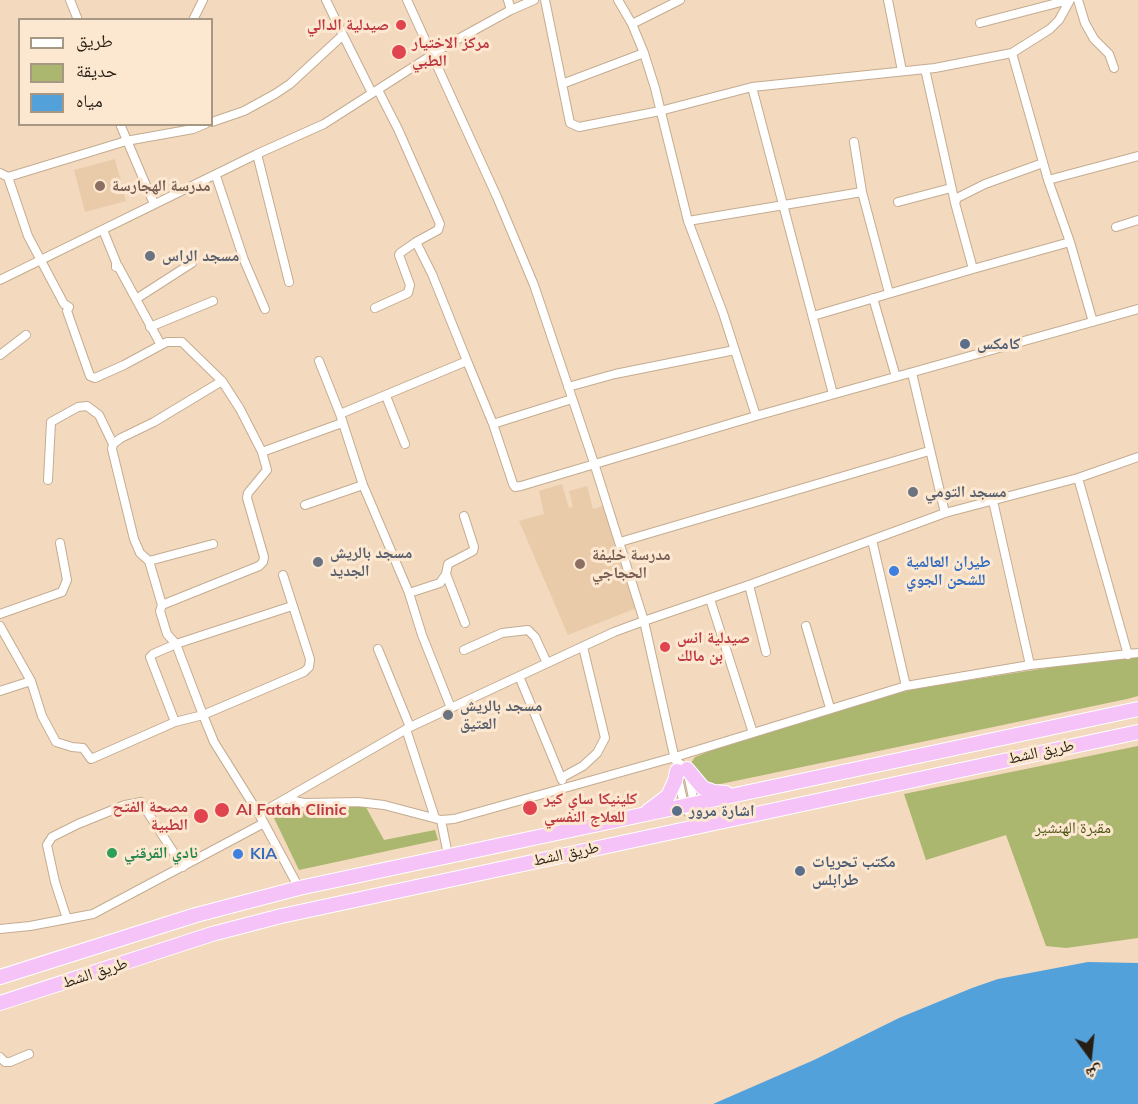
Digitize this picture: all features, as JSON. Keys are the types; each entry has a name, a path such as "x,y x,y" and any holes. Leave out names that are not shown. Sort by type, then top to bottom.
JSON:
{"highway":[{"name":"طريق الشط","path":"4,974 196,915 299,888 1138,709"},
{"name":"طريق الشط","path":"0,1003 212,934 269,919 701,824 1138,732"},
{"path":"678,764 703,788 714,792 734,794"},
{"path":"646,813 668,795 675,781 678,764"}],"street":[{"path":"70,0 77,18"},
{"path":"193,18 203,0"},
{"path":"326,0 343,35 398,129 440,224 438,230 399,255 410,285 408,293 375,308"},
{"path":"407,0 534,285 620,542 644,621 689,804 701,824"},
{"path":"507,0 511,10"},
{"path":"0,280 257,154 324,124 430,55 511,10 534,0"},
{"path":"546,0 570,123 579,127 660,111 752,87 925,69 1012,53 1050,29 1059,20 1070,0"},
{"path":"618,0 632,24 644,53 688,221 723,313 756,416"},
{"path":"632,24 680,0"},
{"path":"888,0 902,71"},
{"path":"980,23 1070,0"},
{"path":"1078,0 1085,23 1094,39 1109,54 1114,68"},
{"path":"213,122 244,111 275,94 290,84 343,35"},
{"path":"562,84 644,53"},
{"path":"1012,53 1048,180 1070,243 1093,322"},
{"path":"925,69 951,188 973,269"},
{"path":"752,87 833,394"},
{"path":"121,126 154,204"},
{"path":"0,173 8,177 126,141 200,126"},
{"path":"854,142 862,192 889,293"},
{"path":"257,154 289,282"},
{"path":"1048,180 1138,156"},
{"path":"955,204 961,195 1043,163"},
{"path":"216,176 244,260 265,309"},
{"path":"8,177 28,236 64,304 69,307 68,310 92,377 124,365 167,342 182,342 222,381 240,409 262,452 267,470 248,493 247,498 264,556 263,562 250,570 162,605"},
{"path":"898,202 951,188"},
{"path":"688,221 862,192"},
{"path":"1116,227 1138,220"},
{"path":"103,230 116,267 118,266 161,345"},
{"path":"416,242 432,274 493,424 515,487 756,416 1138,309"},
{"path":"813,316 1070,243"},
{"path":"136,299 192,263"},
{"path":"873,298 896,377"},
{"path":"150,327 213,301"},
{"path":"0,355 26,335"},
{"path":"568,387 615,374 735,350"},
{"path":"340,414 467,361"},
{"path":"319,362 340,414 363,485 409,593 422,635 451,708"},
{"path":"912,373 945,513"},
{"path":"113,444 222,381"},
{"path":"386,396 405,444"},
{"path":"493,424 572,399"},
{"path":"48,480 51,422 78,407 87,406 99,416 113,444 114,457 134,539 140,554 148,561 162,605 160,611 167,634 176,644 214,742 259,814 299,888"},
{"path":"262,452 342,423"},
{"path":"620,542 929,451"},
{"path":"259,814 408,728 547,663 644,621 945,513 1078,478 1138,457"},
{"path":"1078,478 1128,655"},
{"path":"305,505 363,485"},
{"path":"993,501 1030,665"},
{"path":"409,593 440,583 446,574 448,564 474,548 464,516"},
{"path":"872,540 906,686"},
{"path":"0,614 62,592 67,580 60,543"},
{"path":"148,561 213,544"},
{"path":"446,574 465,623"},
{"path":"0,626 31,681 42,716 56,742 83,748 91,759 175,722 203,715 304,672 309,667 310,660 283,575"},
{"path":"749,585 766,651"},
{"path":"710,599 753,733"},
{"path":"175,722 150,657 153,654 176,644 292,606"},
{"path":"806,626 830,708"},
{"path":"464,650 502,633 528,630 535,637 547,663"},
{"path":"561,778 583,766 597,753 605,738 583,647"},
{"path":"378,649 408,728 448,855"},
{"path":"286,799 304,804 358,802 384,805 438,819 453,819 565,787 678,764 753,733 906,686 1030,665 1138,653"},
{"path":"519,676 565,787"},
{"path":"0,691 31,681"},
{"path":"67,919 55,882 47,845 52,837 78,824 125,805 141,802 183,867"},
{"path":"0,929 93,914 264,824"},
{"path":"0,1057 8,1062 29,1054"}],"shaded area":[{"name":"مدرسة الهجارسة","path":"115,159 126,201 85,212 74,170"},
{"name":"مدرسة خليفة الحجاجي","path":"562,484 569,508 573,507 569,491 587,486 593,509 603,506 639,607 568,635 519,521 544,514 539,491"}],"green space":[{"path":"1138,656 1138,696 1127,699 711,786 694,772 691,763 695,757 710,751 913,689 1104,659"},
{"name":"مقبرة الهنشير","path":"1138,746 1138,938 1066,948 1046,946 1006,835 926,860 904,794"},
{"path":"362,800 384,840 435,830 438,840 299,870 273,816"}],"water":[{"path":"1088,962 1138,963 1138,1104 713,1104 814,1060 899,1018 972,988 998,979"}],"place":[{"name":"صيدلية الدالي","path":"401,25"},
{"name":"مركز الاختيار الطبي","path":"399,52"},
{"name":"مدرسة الهجارسة","path":"100,186"},
{"name":"مسجد الراس","path":"150,256"},
{"name":"كامكس","path":"965,344"},
{"name":"مسجد التومي","path":"913,492"},
{"name":"مسجد بالريش الجديد","path":"318,562"},
{"name":"مدرسة خليفة الحجاجي","path":"580,564"},
{"name":"طيران العالمية للشحن الجوي","path":"894,571"},
{"name":"صيدلية انس بن مالك","path":"665,647"},
{"name":"مسجد بالريش العتيق","path":"448,715"},
{"name":"كلينيكا ساي كير للعلاج النفسي","path":"530,808"},
{"name":"Al Fatah Clinic","path":"222,810"},
{"name":"اشارة مرور","path":"677,811"},
{"name":"مصحة الفتح الطبية","path":"201,816"},
{"name":"نادي القرقني","path":"112,853"},
{"name":"KIA","path":"238,854"},
{"name":"مكتب تحريات طرابلس","path":"800,871"}]}
